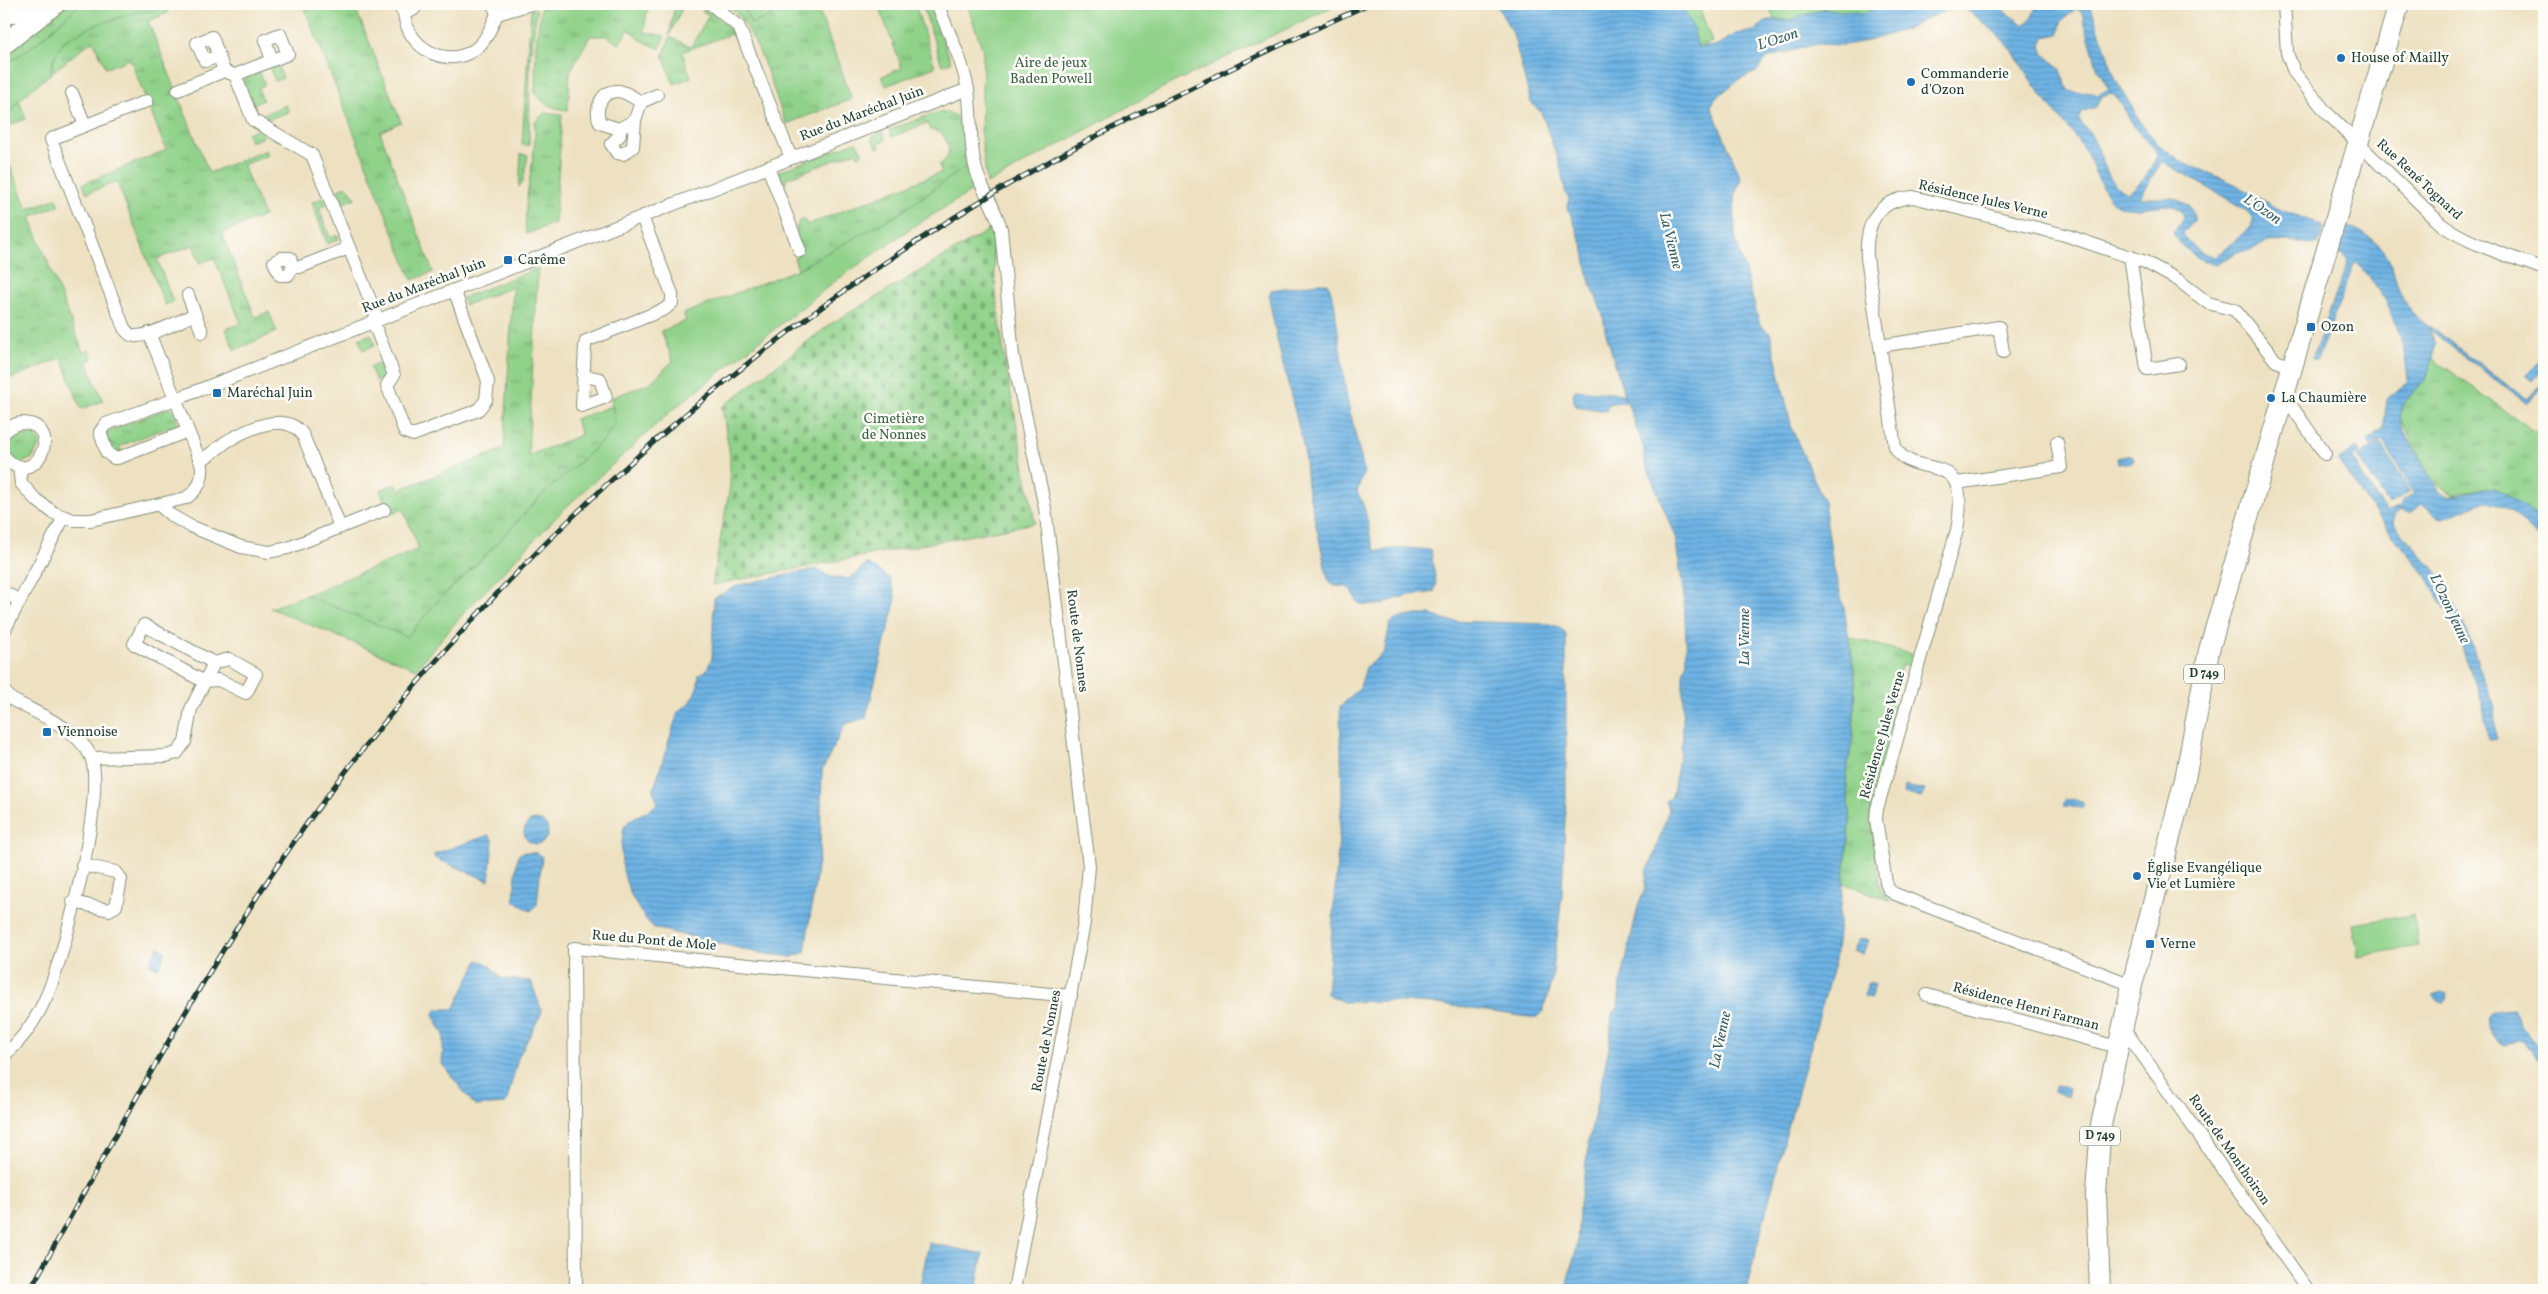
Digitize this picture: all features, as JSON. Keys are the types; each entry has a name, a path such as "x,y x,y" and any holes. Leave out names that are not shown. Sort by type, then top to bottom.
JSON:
{"main road":[{"path":"4,15 21,10 30,4"},
{"path":"4,44 55,4"},
{"name":"D 749","path":"2100,1290 2096,1194 2098,1155 2107,1088 2185,779 2201,689 2219,610 2399,4"}],"street":[{"path":"401,8 411,11 417,4"},
{"path":"401,8 406,25 415,42 427,51 449,57 465,54 479,45 495,9 531,4"},
{"path":"711,4 727,15 739,27 791,158"},
{"name":"Route de Nonnes","path":"937,4 968,89 974,164 980,181 996,210 1001,229 1013,356 1045,508 1087,840 1088,886 1071,996 1014,1290"},
{"name":"Rue René Tognard","path":"2284,4 2286,41 2290,64 2326,112 2442,225 2457,235 2544,269"},
{"path":"219,56 230,73 253,120 312,154 349,248 394,375 387,385 406,432 413,435 478,410 483,406 488,381 454,290"},
{"path":"178,90 272,60"},
{"name":"Rue du Maréchal Juin","path":"188,431 118,458 114,458 107,453 100,432 102,426 175,400 968,89"},
{"path":"620,91 640,102 635,120 633,147 623,154 617,153 596,114 599,102 608,93 620,91"},
{"path":"72,93 85,126"},
{"path":"640,102 657,95"},
{"path":"147,101 51,139 124,328 129,334 136,336 149,333 195,314"},
{"path":"611,144 620,132 635,120"},
{"path":"600,123 635,140"},
{"path":"768,167 800,250"},
{"name":"Résidence Jules Verne","path":"2132,985 1895,894 1889,890 1886,883 1876,819 1957,530 1960,505 1957,483 1949,474 1899,455 1895,447 1867,258 1867,233 1876,214 1885,206 1902,198 1913,197 2065,235 2130,256 2178,280 2208,303 2235,310 2276,361 2292,366"},
{"path":"583,376 586,342 664,309 672,303 672,294 642,217"},
{"path":"293,267 300,267 349,248"},
{"path":"2130,256 2148,369 2179,364"},
{"path":"188,294 202,332"},
{"path":"1880,346 1999,327 2003,352"},
{"path":"19,466 21,483 29,493 44,507 73,520 91,520 159,505 186,498 194,493 202,480 200,460 149,333"},
{"path":"2283,399 2288,401 2325,454"},
{"path":"200,460 211,455 229,440 254,430 278,421 293,424 303,435 340,527"},
{"path":"4,433 12,425 24,423 34,426 42,435 44,446 40,457 31,465 19,466 11,464 4,456"},
{"path":"1957,483 2061,468 2057,442"},
{"path":"159,505 172,516 190,526 241,547 260,552 288,548 384,510"},
{"path":"4,631 64,517"},
{"path":"4,592 20,601"},
{"path":"144,625 214,663 229,659 256,674 246,693 219,680 203,681 134,644 144,625"},
{"path":"92,758 166,756 177,752 185,742 187,723 203,681 214,663"},
{"path":"4,691 11,699 68,731 78,739 92,758 95,771 95,802 59,964 47,996 26,1032 4,1056"},
{"path":"73,902 109,910 116,906 121,879 116,872 82,865"},
{"name":"Rue du Pont de Mole","path":"576,1290 574,948 1071,996"},
{"name":"Résidence Henri Farman","path":"1927,996 2119,1038"},
{"name":"Route de Monthoiron","path":"2119,1038 2127,1032 2308,1290"}],"green space":[{"path":"63,4 80,4 37,43 4,66 4,53"},
{"path":"80,4 171,4 154,11 136,12 90,27 64,41 54,57 50,74 19,100 4,121 4,66 37,43"},
{"path":"171,4 176,4 166,6 168,13 148,21 209,173 266,150 269,155 243,165 264,216 222,233 255,317 269,312 277,332 234,350 226,329 241,323 214,258 200,263 193,245 157,259 173,302 165,305 117,182 87,193 83,184 166,150 130,59 106,68 93,40 50,74 58,49 69,37 110,19"},
{"path":"303,4 354,4 401,122 380,132 433,272 412,280"},
{"path":"551,4 648,4 644,32 665,36 660,49 639,39 629,29 619,44 606,36 590,36 570,72 568,110 558,108 545,103 535,93 536,45 541,8"},
{"path":"675,4 684,4 669,36"},
{"path":"726,4 743,4 751,24 799,4 804,4 806,9 813,7 819,11 852,99 786,124 755,42 737,14"},
{"path":"743,4 799,4 751,24"},
{"path":"878,4 915,4 935,67 886,86 882,76 902,68"},
{"path":"922,4 930,4 951,62 942,65"},
{"name":"Aire de jeux Baden Powell","path":"967,4 1339,4 1166,86 987,184 981,135 983,51"},
{"path":"1681,4 1698,4 1712,42 1696,50"},
{"path":"1767,4 1885,4 1864,13 1823,9 1790,20 1774,19"},
{"path":"531,9 537,9 530,57 529,145 522,145"},
{"path":"703,9 723,22 736,41 731,34 682,52 691,77 674,84 663,56 670,37 691,47 709,15 702,11"},
{"path":"277,63 283,78 275,81 269,66"},
{"path":"259,70 265,85 258,88 263,100 251,105 243,82 246,76"},
{"path":"19,100 26,119 4,128 4,121"},
{"path":"286,105 289,112 266,120 264,114"},
{"path":"948,112 960,121 963,128 967,166 901,213 798,269 794,258 798,255 796,235 798,225 803,218 807,225 942,172 939,165 948,154 948,145 940,132 930,130 927,123 892,137 889,130 935,113"},
{"path":"544,113 562,115 555,223 526,234 526,206 534,150 535,122"},
{"path":"260,128 263,137 250,142 247,133"},
{"path":"883,132 886,140 878,143 880,147 877,148 872,139 873,136"},
{"path":"856,142 862,152 861,155 858,156 855,152 785,179 787,183 782,185 777,172"},
{"path":"4,150 27,209 57,198 59,205 30,217 83,352 90,350 93,359 87,362 103,401 81,409 62,358 4,381"},
{"path":"521,154 528,155 523,181 519,187"},
{"path":"967,166 977,188 914,226 834,282 671,411 564,509 462,615 416,669 270,608 306,595 407,637 439,600 487,554 539,498 605,439 615,424 611,398 650,383 673,361 661,331 686,321 683,314 798,269 900,213"},
{"path":"347,186 356,198 344,203 338,189"},
{"path":"324,198 326,205 319,208 330,238 338,235 339,239 327,244 312,202"},
{"name":"Cimetière de Nonnes","path":"992,228 996,294 1005,362 1035,523 712,585 730,486 730,456 722,407 829,325"},
{"path":"538,268 528,456 581,435 575,419 612,406 615,424 605,439 539,498 487,554 439,600 407,638 306,595 419,549 403,509 390,514 380,490 396,484 399,490 504,449 513,287 465,305 462,298"},
{"path":"371,334 375,345 363,350 359,339"},
{"path":"2433,359 2544,438 2544,528 2487,487 2453,495 2432,481 2400,417 2404,403 2427,376"},
{"path":"383,362 388,376 376,381 370,367"},
{"path":"168,408 173,410 179,430 174,433 171,426 120,446 122,454 114,454 106,436 107,432"},
{"path":"32,428 40,443 33,458 19,464 4,452 5,437 12,430"},
{"path":"1849,637 1914,655 1912,666 1902,664 1892,701 1901,704 1870,814 1879,883 1881,890 1891,901 1843,883 1850,822 1846,777 1853,735 1855,678"},
{"path":"2414,915 2418,946 2358,956 2353,924"}],"water":[{"path":"1496,4 1681,4 1694,30 1698,48 1715,46 1736,34 1754,31 1768,20 1790,20 1823,9 1864,13 1885,4 1999,4 2005,12 2024,25 2030,20 2039,4 2090,4 2116,80 2143,126 2159,145 2181,161 2235,184 2276,208 2324,226 2318,245 2289,241 2267,242 2248,251 2237,252 2216,265 2198,258 2181,244 2173,233 2184,216 2179,209 2171,206 2130,208 2120,206 2112,201 2103,189 2085,151 2038,91 2011,49 1992,29 1963,8 1951,9 1927,18 1910,28 1868,41 1844,45 1816,44 1767,58 1756,72 1738,80 1715,99 1711,106 1741,178 1734,198 1735,236 1760,325 1770,333 1792,429 1824,502 1833,566 1844,608 1855,678 1853,735 1846,777 1850,822 1835,960 1785,1138 1746,1290 1566,1290 1577,1247 1579,1209 1590,1135 1610,1043 1612,1013 1618,1008 1620,986 1638,906 1645,889 1647,869 1651,864 1669,809 1666,801 1672,797 1683,737 1683,674 1687,661 1684,597 1675,537 1644,459 1644,449 1627,402 1610,403 1606,411 1575,406 1573,394 1575,390 1623,394 1626,401 1605,330 1603,315 1589,279 1583,246 1568,208 1569,197 1566,195 1560,165 1541,112 1531,103 1513,34","holes":["2075,9 2080,10 2082,13 2098,70 2109,89 2098,95 2068,90 2059,68 2044,54 2041,46 2044,37 2059,34 2061,22","2111,93 2117,97 2137,131 2155,149 2157,156 2147,175 2129,193 2121,190 2110,177 2092,135 2079,119 2083,111 2096,107 2101,98","2162,161 2246,210 2253,220 2251,227 2215,257 2206,254 2187,241 2183,233 2194,222 2194,215 2189,205 2173,198 2140,198"]},
{"name":"L'Ozon Jeune","path":"2343,225 2369,237 2382,248 2390,261 2402,298 2420,320 2526,399 2544,383 2544,386 2526,403 2428,329 2435,344 2433,359 2425,380 2404,403 2400,417 2403,429 2438,491 2445,495 2453,496 2481,489 2496,488 2544,521 2544,545 2517,516 2500,505 2491,502 2482,503 2441,518 2435,516 2422,504 2411,513 2400,511 2396,513 2393,523 2435,570 2465,626 2494,708 2496,739 2488,740 2483,705 2452,620 2425,574 2388,530 2338,461 2357,447 2360,452 2353,458 2364,479 2387,512 2399,508 2403,500 2414,493 2382,440 2371,446 2368,441 2383,430 2387,399 2408,379 2403,345 2393,315 2377,288 2355,262 2317,360 2312,359 2348,261 2344,255 2335,252"},
{"path":"1328,283 1334,301 1346,394 1364,471 1357,492 1364,508 1373,546 1376,551 1404,548 1431,550 1436,584 1434,592 1404,596 1370,606 1359,603 1352,590 1343,586 1334,586 1328,579 1307,485 1304,449 1269,298 1271,290"},
{"path":"2541,360 2544,363 2544,368 2533,381 2526,375"},
{"path":"2380,443 2410,491 2389,505 2358,456"},
{"path":"2132,455 2134,458 2133,462 2118,464 2117,458"},
{"path":"869,564 890,579 896,598 866,718 845,724 822,771 820,848 805,952 792,957 759,953 654,928 639,909 628,888 622,865 623,831 628,822 651,809 658,802 653,791 678,712 691,702 698,685 699,674 706,671 712,658 714,598 739,585 815,569 831,577 850,579 865,565"},
{"path":"1416,615 1431,615 1447,621 1550,624 1559,627 1566,633 1566,797 1562,894 1552,979 1543,1012 1535,1018 1445,1005 1389,1001 1343,1002 1327,994 1342,797 1340,707 1360,687 1366,667 1384,653 1390,624 1396,619"},
{"path":"1905,786 1925,790 1921,798 1904,793"},
{"path":"2077,799 2083,802 2083,808 2063,806 2065,800"},
{"path":"536,820 545,823 548,832 545,841 536,844 527,841 524,832 527,823"},
{"path":"489,835 493,841 489,881 435,858 434,854"},
{"path":"524,852 536,853 542,856 537,904 531,911 515,902 514,899 517,861 519,854"},
{"path":"1862,938 1869,940 1863,954 1853,950 1857,941"},
{"path":"158,947 166,952 158,968 149,964"},
{"path":"478,960 488,964 502,979 531,981 542,1012 518,1058 506,1104 475,1106 442,1064 444,1035 433,1015 437,1009 454,1009"},
{"path":"1868,982 1875,984 1871,998 1864,996"},
{"path":"2441,992 2447,994 2446,1000 2443,1002 2437,1000 2432,995"},
{"path":"2513,1008 2522,1027 2544,1052 2544,1067 2523,1041 2518,1040 2505,1046 2496,1040 2489,1030 2488,1019 2490,1015 2497,1010"},
{"path":"2055,1086 2070,1088 2068,1097 2054,1092"},
{"path":"929,1243 983,1254 976,1290 919,1290"},
{"path":"421,1280 434,1285 436,1290 404,1290"}],"railway":[{"path":"30,1290 162,1052 197,993 232,935 308,822 379,729 455,640 535,554 619,473 707,396 799,324 895,256 994,193 1132,118 1226,71 1369,4"}],"place":[{"name":"House of Mailly","path":"2341,58"},
{"name":"Commanderie d'Ozon","path":"1911,82"},
{"name":"Carême","path":"508,260"},
{"name":"Ozon","path":"2311,327"},
{"name":"Maréchal Juin","path":"217,393"},
{"name":"La Chaumière","path":"2271,398"},
{"name":"Viennoise","path":"47,732"},
{"name":"Église Evangélique Vie et Lumière","path":"2137,876"},
{"name":"Verne","path":"2150,944"}],"water label":[{"name":"L'Ozon","path":"1778,40"},
{"name":"L'Ozon","path":"2262,210"},
{"name":"La Vienne","path":"1670,241"},
{"name":"La Vienne","path":"1745,637"},
{"name":"La Vienne","path":"1721,1040"}]}
